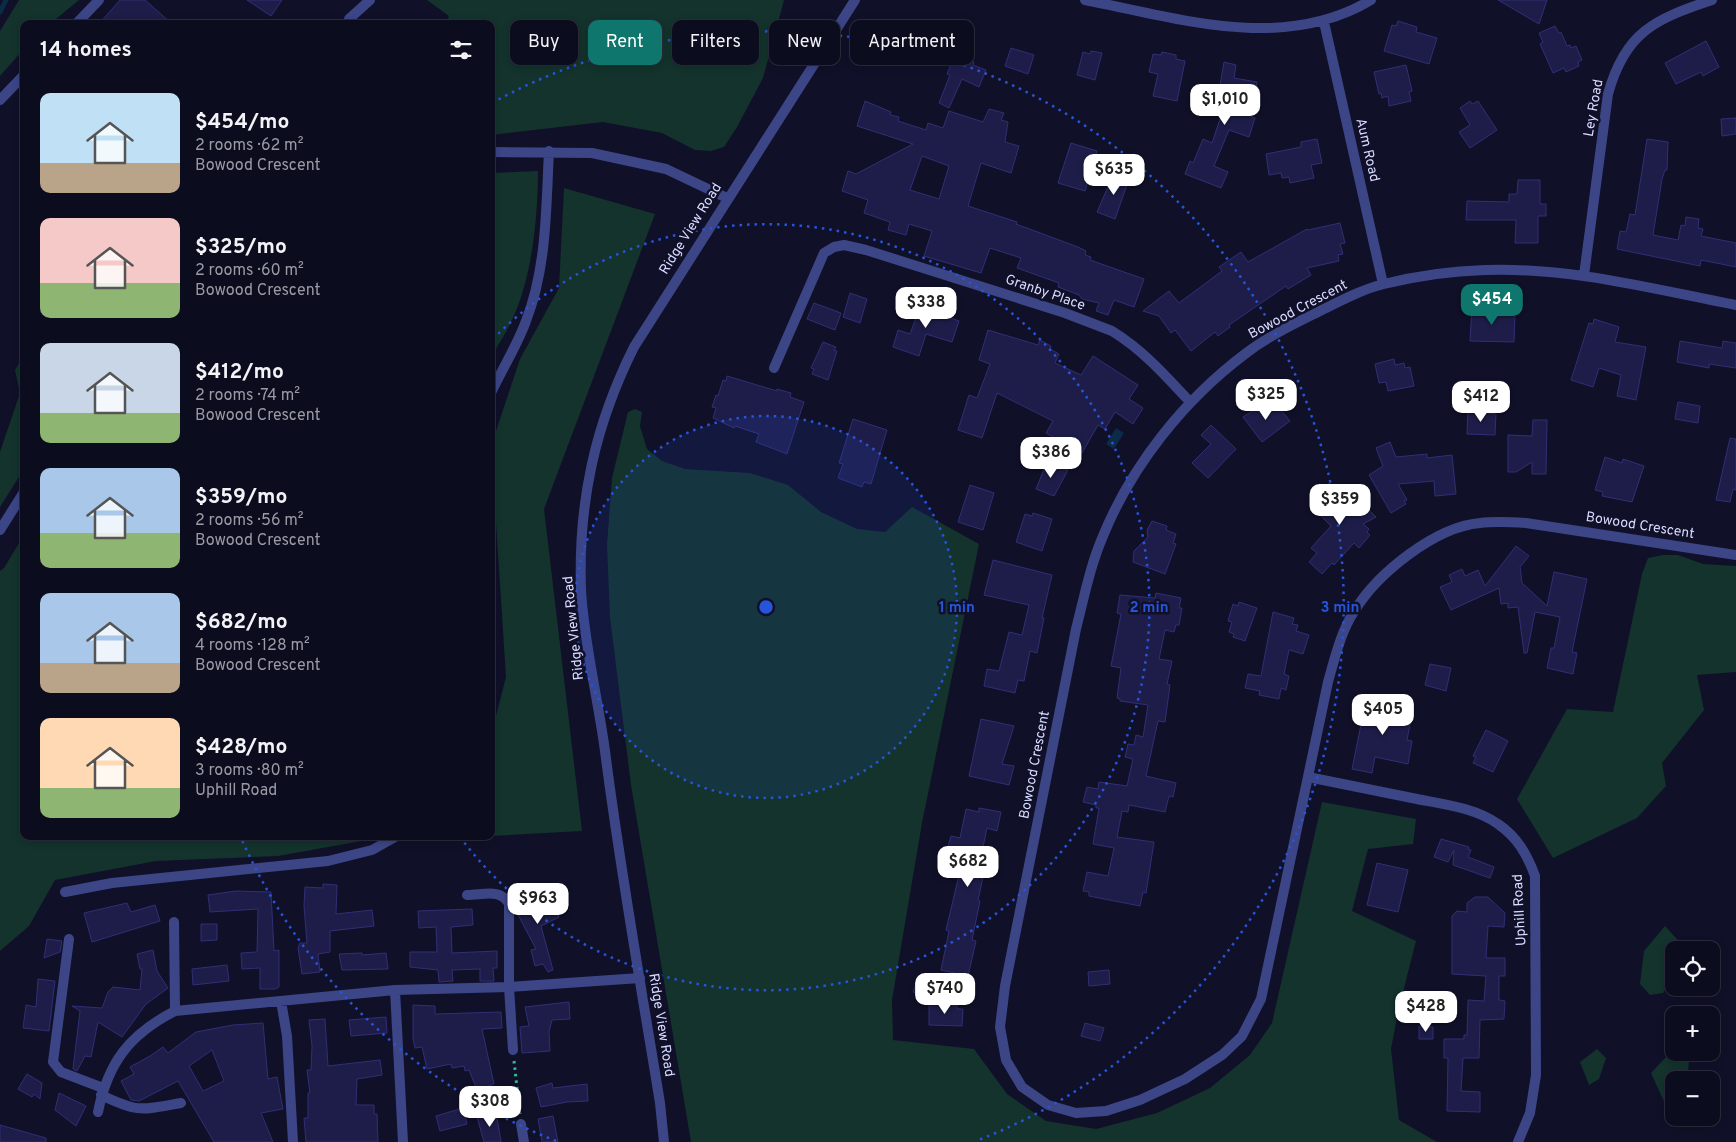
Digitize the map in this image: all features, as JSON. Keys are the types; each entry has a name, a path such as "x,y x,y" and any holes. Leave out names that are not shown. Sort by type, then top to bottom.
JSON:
{"street":[{"path":"80,20 100,0"},
{"path":"350,19 370,0"},
{"name":"Ridge View Road","path":"664,1142 640,978 617,848 581,591 582,539 586,488 598,432 622,371 638,339 855,0"},
{"path":"1085,0 1237,28 1276,29 1324,22 1371,0"},
{"name":"Ley Road","path":"1584,275 1608,94 1615,69 1626,49 1643,32 1665,17 1712,0"},
{"name":"Aum Road","path":"1324,22 1383,284"},
{"path":"0,100 20,79"},
{"path":"495,152 549,151 592,153 666,169 727,198"},
{"path":"495,385 526,322 535,293 543,257 549,151"},
{"name":"Granby Place","path":"774,368 824,253 834,246 844,245 866,250 1048,308 1112,331 1131,342 1153,362 1190,402"},
{"name":"Bowood Crescent","path":"1736,305 1584,275 1484,270 1454,272 1383,284 1347,298 1270,337 1227,369 1190,402 1147,456 1120,501 1103,535 1090,571 1076,629 1005,986 1000,1027 1006,1060 1022,1086 1048,1105 1076,1113 1106,1112 1140,1100 1185,1079 1222,1055 1242,1036 1261,1000 1333,662 1339,644 1354,611 1377,581 1406,555 1446,534 1478,523 1526,523 1736,555"},
{"path":"0,530 20,498"},
{"name":"Uphill Road","path":"1308,777 1449,806 1477,814 1496,822 1509,833 1529,860 1535,876 1536,1075 1530,1113 1518,1142"},
{"path":"65,892 112,882 328,861 372,850 390,840"},
{"path":"467,895 500,894 506,897 509,904 509,987 514,1054"},
{"path":"174,922 175,1011"},
{"path":"69,939 53,1062 61,1072 102,1092 128,1108 137,1110 181,1103"},
{"path":"98,1112 102,1092 114,1063 127,1045 145,1029 175,1011 395,990 509,987 640,978"},
{"path":"395,990 404,1142"},
{"path":"281,1001 287,1036 293,1142"},
{"path":"521,1124 524,1142"}],"path":[{"path":"514,1054 519,1112"}],"green space":[{"path":"19,0 79,0 55,20 20,20 20,54 0,76 0,31"},
{"path":"427,0 784,0 779,20 769,20 769,56 763,78 724,147 711,151 695,150 662,133 603,122 495,135 495,20 448,20 449,16"},
{"path":"538,171 537,208 529,267 519,303 505,334 495,350 495,173"},
{"path":"564,188 655,214 544,509 582,831 495,836 495,720 506,677 495,508 495,434 520,359 559,288"},
{"path":"20,362 20,393 15,370"},
{"path":"20,393 20,475 0,507 0,452"},
{"path":"635,409 642,412 640,426 647,449 662,461 685,469 750,473 788,485 821,512 857,529 885,532 912,507 979,544 922,823 892,1000 893,1040 974,1049 1007,1094 1046,1121 1096,1129 1157,1113 1210,1088 1250,1055 1272,1023 1322,802 1416,819 1413,844 1368,849 1352,911 1416,941 1398,1012 1391,1049 1399,1120 1437,1142 691,1142 631,785 610,617 607,545 612,478 628,412"},
{"path":"20,542 20,840 367,840 278,856 156,861 55,880 29,926 0,951 0,571 4,568"},
{"path":"1678,555 1703,564 1736,566 1736,672 1697,675 1704,710 1662,763 1666,786 1637,818 1553,858 1517,799 1567,709 1613,712 1642,574 1648,558"},
{"path":"1665,926 1679,941 1665,941 1665,990 1663,993 1650,995 1640,984 1644,951"},
{"path":"1597,1049 1606,1058 1599,1079 1589,1085 1580,1062"},
{"path":"1665,1058 1665,1061 1689,1061 1688,1071 1665,1071 1665,1104 1651,1073"}],"water":[{"path":"1116,428 1124,433 1114,449 1106,444"}],"building":[{"path":"120,0 145,0 168,20 102,20"},
{"path":"247,0 282,0 271,16"},
{"path":"1498,0 1547,0 1539,24"},
{"path":"1398,21 1417,27 1416,32 1437,38 1429,64 1384,51 1392,25 1396,26"},
{"path":"1555,26 1559,33 1561,32 1567,46 1570,45 1571,48 1576,46 1582,60 1578,62 1579,66 1566,72 1564,68 1553,73 1540,44 1543,42 1539,33"},
{"path":"1706,41 1719,67 1703,76 1701,72 1676,84 1665,63"},
{"path":"1011,48 1034,55 1028,74 1005,66"},
{"path":"1091,51 1102,53 1095,80 1077,75 1083,52 1090,54"},
{"path":"1162,52 1176,55 1176,59 1185,61 1177,101 1153,96 1158,74 1149,72 1153,54 1161,55"},
{"path":"1224,62 1236,65 1234,78 1257,82 1250,116 1255,118 1249,137 1229,130 1214,166 1228,172 1221,188 1185,174 1190,161 1193,163 1203,139 1212,143 1227,98 1218,97"},
{"path":"951,65 973,65 986,70 979,87 962,79 949,108 939,103 950,75 947,74"},
{"path":"1406,65 1412,91 1409,92 1411,101 1389,106 1388,96 1382,98 1381,93 1379,94 1374,72"},
{"path":"865,101 891,112 890,115 899,117 898,121 926,130 928,123 943,128 949,111 983,122 989,109 1004,113 1001,120 1008,122 1005,142 1019,146 1011,173 981,163 968,206 1017,222 1016,224 1078,247 1086,251 1085,255 1091,257 1090,260 1144,279 1134,307 1114,300 1108,315 1096,311 1099,303 1082,299 1079,295 1058,287 1059,283 1017,268 1021,258 990,248 981,273 924,256 932,231 909,224 906,235 888,230 890,222 864,213 868,200 842,191 848,171 856,174 913,144 857,126","holes":["922,156 949,166 939,199 910,190"]},
{"path":"1470,101 1472,104 1478,101 1497,130 1470,148 1459,132 1470,125 1460,108"},
{"path":"1736,118 1736,134 1722,136 1721,119"},
{"path":"1317,139 1322,163 1311,165 1314,178 1290,183 1289,177 1282,178 1281,173 1269,175 1266,154 1301,147 1301,142"},
{"path":"1647,139 1668,142 1667,170 1665,170 1662,179 1653,235 1678,240 1681,225 1685,226 1686,217 1699,219 1698,228 1703,229 1701,236 1736,243 1736,267 1701,260 1700,266 1617,249 1620,231 1626,232 1630,214 1635,215"},
{"path":"1071,143 1097,151 1085,191 1058,183"},
{"path":"1114,173 1129,179 1115,219 1097,212"},
{"path":"1518,180 1540,180 1540,204 1546,204 1546,216 1538,216 1538,243 1515,243 1516,220 1466,220 1467,201 1509,202 1509,194 1517,194"},
{"path":"1340,223 1345,243 1340,244 1343,254 1338,255 1339,261 1307,268 1311,275 1288,289 1286,286 1229,325 1230,327 1218,336 1215,332 1191,351 1175,330 1171,333 1159,316 1143,311 1169,291 1179,303 1222,271 1219,267 1241,252 1248,262 1307,229"},
{"path":"850,293 867,299 860,323 843,317"},
{"path":"923,299 937,304 935,312 959,321 952,342 926,334 919,356 893,347 898,330 910,334"},
{"path":"814,303 841,313 835,330 807,319"},
{"path":"1472,307 1490,308 1490,312 1515,313 1514,342 1470,341"},
{"path":"1594,319 1619,327 1615,342 1646,347 1636,400 1617,396 1621,375 1599,368 1593,387 1571,380 1589,323 1593,324"},
{"path":"988,330 1038,345 1040,340 1051,346 1050,349 1059,354 1055,363 1081,375 1093,356 1138,385 1129,399 1143,408 1133,424 1115,412 1105,429 1098,425 1082,453 1046,433 1053,421 997,393 982,438 958,430 969,395 977,398 990,364 979,360"},
{"path":"1680,341 1722,348 1723,341 1736,343 1736,368 1709,364 1709,368 1677,362"},
{"path":"823,342 836,347 834,350 837,351 828,380 812,374 814,369 811,368"},
{"path":"1394,359 1395,365 1404,363 1405,368 1410,367 1414,386 1388,391 1386,382 1379,383 1375,364"},
{"path":"727,376 777,391 777,389 791,393 790,397 804,402 787,454 756,442 759,434 735,426 734,428 713,418 716,408 712,407 716,395 718,396 723,380 726,381"},
{"path":"1267,402 1272,408 1276,404 1290,421 1262,442 1243,417"},
{"path":"1678,402 1700,406 1698,423 1675,419"},
{"path":"1468,410 1496,414 1495,435 1467,434"},
{"path":"853,419 887,430 871,484 864,482 862,487 838,478 843,464 839,463"},
{"path":"1533,420 1547,420 1546,474 1532,474 1532,462 1516,472 1508,472 1508,435 1532,436"},
{"path":"1211,425 1236,449 1208,478 1192,463 1211,444 1201,435"},
{"path":"1730,438 1736,439 1736,490 1733,489 1730,502 1716,500"},
{"path":"1390,442 1396,457 1427,454 1427,458 1452,455 1456,494 1435,496 1434,481 1398,484 1407,500 1404,501 1406,504 1391,513 1369,475 1383,466 1376,448"},
{"path":"1605,457 1622,463 1623,459 1644,466 1632,502 1602,496 1603,492 1595,490"},
{"path":"1047,462 1068,470 1054,496 1036,489"},
{"path":"1329,483 1339,490 1344,485 1376,517 1363,524 1369,529 1367,532 1370,535 1359,548 1354,543 1334,565 1332,563 1322,574 1309,562 1317,553 1311,548 1331,526 1314,509 1324,499 1319,493"},
{"path":"970,485 994,493 983,530 958,522"},
{"path":"1033,513 1052,519 1042,551 1016,542 1025,514 1032,516"},
{"path":"1152,521 1167,526 1166,530 1176,534 1173,543 1176,544 1165,574 1133,562 1134,551 1148,537 1147,530"},
{"path":"1516,546 1529,556 1520,567 1522,583 1547,606 1554,572 1587,579 1572,652 1577,653 1573,674 1547,668 1551,648 1554,648 1560,617 1535,612 1527,653 1524,653 1518,607 1508,608 1508,603 1501,604 1499,588 1451,610 1440,587 1452,582 1449,575 1462,569 1465,576 1478,570 1485,586"},
{"path":"993,560 1052,575 1042,618 1044,618 1037,653 1030,651 1024,681 1018,680 1015,693 984,686 987,669 999,671 1009,632 1022,635 1029,605 984,595"},
{"path":"1156,593 1181,598 1179,608 1182,608 1179,625 1176,625 1174,632 1165,630 1159,659 1172,661 1167,684 1170,685 1165,722 1158,721 1146,776 1176,783 1173,797 1169,796 1165,812 1129,805 1128,812 1122,811 1117,837 1154,842 1146,893 1143,892 1140,906 1089,896 1089,892 1083,891 1087,872 1108,876 1114,848 1093,844 1099,808 1096,808 1096,805 1083,802 1087,787 1098,789 1099,782 1127,786 1133,759 1125,757 1128,744 1134,745 1136,735 1143,737 1148,705 1120,701 1117,698 1121,668 1111,666 1121,614 1117,613 1120,595 1155,598"},
{"path":"1239,602 1257,608 1245,641 1233,637 1234,634 1229,632 1232,622 1228,621 1233,604 1238,606"},
{"path":"1273,612 1294,618 1292,624 1298,625 1296,631 1309,635 1303,654 1289,650 1284,674 1289,676 1286,690 1281,688 1279,699 1259,695 1260,691 1245,688 1248,674 1261,676"},
{"path":"1430,664 1451,668 1446,691 1425,685"},
{"path":"1366,700 1413,709 1407,740 1412,741 1408,764 1375,757 1372,773 1352,769"},
{"path":"981,719 1014,726 1002,764 1014,766 1009,785 969,776"},
{"path":"1486,730 1508,741 1493,772 1473,763 1476,757 1473,756"},
{"path":"979,808 1001,812 997,831 987,828 982,852 993,855 989,869 985,868 978,900 980,901 972,940 976,941 968,976 941,970 949,931 946,930 963,858 946,854 951,836 960,838 966,809 979,812"},
{"path":"1441,839 1469,847 1468,849 1471,850 1468,857 1494,867 1490,878 1453,865 1454,850 1448,862 1434,857"},
{"path":"1377,863 1408,870 1398,912 1367,905"},
{"path":"323,884 337,885 336,914 372,910 374,926 330,931 330,952 318,954 320,972 302,974 298,948 300,943 307,943 304,906 305,887 323,888"},
{"path":"549,889 550,898 559,917 541,926 553,970 548,972 543,964 535,966 531,950 536,949 516,911 516,907"},
{"path":"236,891 271,892 274,951 279,950 279,987 275,989 260,989 260,968 242,969 241,953 257,952 258,909 210,912 208,895"},
{"path":"1475,897 1488,897 1505,913 1504,927 1488,926 1486,958 1505,958 1505,976 1499,976 1499,1000 1505,1001 1504,1019 1480,1020 1479,1058 1463,1058 1461,1091 1480,1092 1480,1112 1447,1111 1448,1058 1444,1058 1444,1039 1464,1039 1464,1035 1467,1035 1468,1000 1484,1001 1486,976 1452,974 1452,916 1457,911 1467,912 1467,903"},
{"path":"127,903 131,912 155,905 160,921 92,942 84,913"},
{"path":"472,909 473,925 451,927 452,953 497,951 497,968 493,968 494,981 480,981 480,969 452,970 453,981 439,982 438,970 410,967 410,952 437,952 436,927 419,928 418,911"},
{"path":"201,924 217,924 217,940 201,941"},
{"path":"47,939 62,941 60,952 44,958"},
{"path":"153,950 157,971 168,988 146,1004 122,1037 98,1022 91,1057 85,1056 77,1071 73,1069 80,1011 72,1006 102,1008 108,992 113,987 140,990 142,969 140,969 137,954"},
{"path":"362,953 362,955 386,953 388,969 342,970 339,954"},
{"path":"227,965 229,981 193,985 192,969"},
{"path":"1109,970 1110,984 1089,986 1088,972"},
{"path":"918,978 931,983 926,997 913,992"},
{"path":"38,979 55,981 49,1031 23,1028 26,1005 36,1007"},
{"path":"569,1002 570,1019 552,1020 549,1032 550,1051 522,1053 520,1027 529,1026 525,1007"},
{"path":"929,1004 957,1005 957,1009 963,1009 962,1026 929,1025"},
{"path":"413,1005 435,1006 435,1014 501,1012 502,1028 482,1029 494,1084 477,1090 469,1070 465,1071 464,1066 452,1068 451,1064 427,1069 422,1047 415,1048 413,1039"},
{"path":"386,1017 387,1033 351,1036 349,1020"},
{"path":"325,1019 328,1066 380,1060 382,1075 357,1079 356,1105 374,1105 374,1114 377,1114 378,1142 306,1142 304,1118 308,1118 308,1093 310,1093 307,1070 311,1070 312,1046 309,1020"},
{"path":"263,1023 268,1079 277,1077 283,1109 261,1113 273,1142 214,1142 178,1081 139,1101 131,1100 121,1081 134,1074 130,1067 163,1047 168,1053 196,1032 233,1025","holes":["212,1050 224,1081 203,1091 189,1066"]},
{"path":"1085,1023 1104,1028 1100,1041 1081,1036"},
{"path":"1419,1026 1433,1027 1433,1039 1419,1039"},
{"path":"27,1074 42,1083 40,1099 34,1094 32,1097 18,1089"},
{"path":"552,1083 553,1088 587,1084 588,1101 567,1102 541,1107 536,1088"},
{"path":"59,1093 86,1106 76,1126 55,1110"},
{"path":"463,1108 467,1124 440,1131 436,1116"},
{"path":"496,1112 501,1142 484,1142 477,1117"},
{"path":"553,1116 558,1142 542,1142 538,1119"},
{"path":"0,1125 46,1138 46,1142 0,1142"}],"waterway":[{"path":"0,12 6,0"}]}
